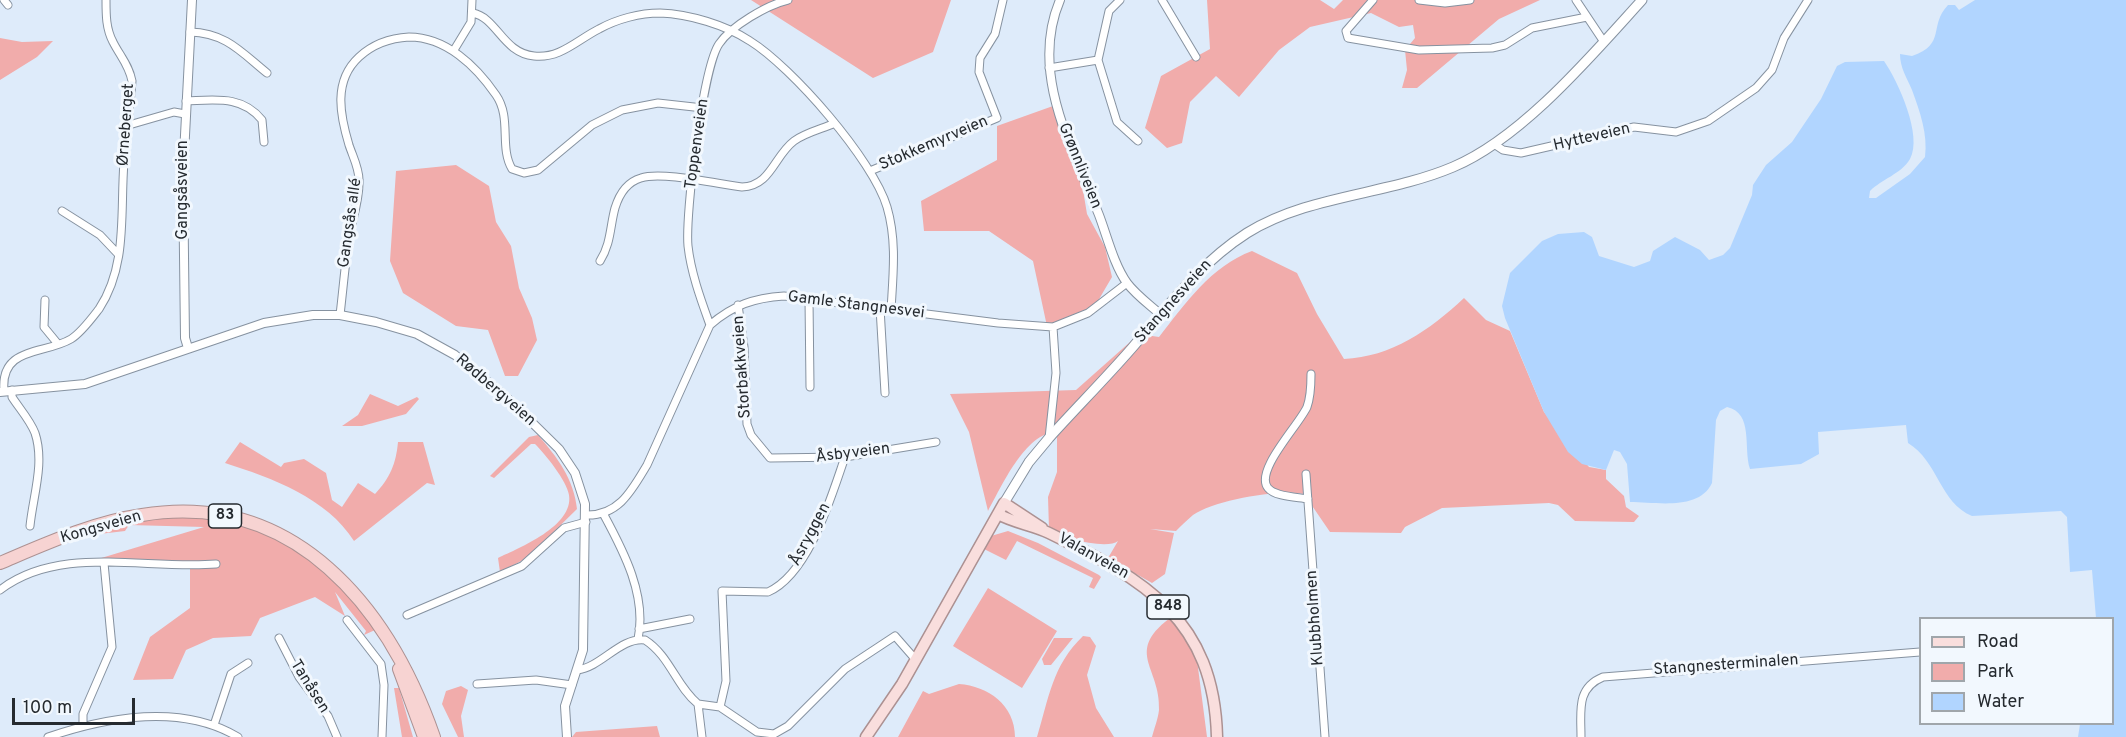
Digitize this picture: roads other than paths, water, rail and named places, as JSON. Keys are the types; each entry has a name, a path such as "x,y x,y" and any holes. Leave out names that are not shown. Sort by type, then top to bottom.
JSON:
{"highway":[{"name":"Kongsveien","path":"0,563 88,529 143,514 179,512 232,518 291,540 325,563 367,607 413,684 434,737"},
{"name":"Kongsveien","path":"398,659 400,675 423,737"}],"main road":[{"name":"Stangnesveien","path":"866,737 916,660 1029,462 1189,281 1221,251 1260,226 1307,209 1442,171 1494,144 1549,96 1604,42 1642,0"},
{"name":"Valanveien","path":"1005,503 1047,532 1137,581 1172,611 1194,642 1206,669 1213,696 1216,737"},
{"name":"Valanveien","path":"998,514 1047,532"}],"street":[{"name":"Gangsåsveien","path":"188,348 185,338 183,235 185,114 192,0"},
{"path":"454,51 467,31 473,13 472,0"},
{"name":"Toppenveien","path":"710,325 688,248 688,219 707,78 716,50 732,32 761,10 788,0"},
{"name":"Stokkemyrveien","path":"870,171 997,118 979,72 978,63 995,34 1003,0"},
{"name":"Grønnliveien","path":"1060,0 1050,33 1049,68 1056,106 1127,283 1161,315"},
{"path":"1120,0 1109,12 1098,60 1117,122 1138,141"},
{"path":"1162,0 1196,57"},
{"path":"1372,0 1346,31 1348,38 1419,50 1492,48 1505,45 1532,28 1587,17"},
{"path":"1419,0 1445,3 1470,0"},
{"path":"1576,0 1604,42"},
{"name":"Hytteveien","path":"1494,144 1503,150 1521,153 1634,127 1676,132 1691,129 1718,115 1756,88 1772,70 1785,38 1808,0"},
{"name":"Ørneberget","path":"5,391 3,379 14,360 26,353 74,338 99,308 114,274 122,237 124,163 132,81 129,69 106,25 106,1"},
{"name":"Stokkemyrveien","path":"473,13 484,17 506,44 534,56 554,56 613,22 650,14 688,17 748,39 778,63 852,142 870,171 886,205 894,240 891,310"},
{"path":"190,32 209,33 225,39 267,73"},
{"name":"Gangsås allé","path":"340,315 346,255 360,180 340,104 344,79 361,55 389,40 426,39 454,51 483,78 498,98 505,115 507,155 512,169 524,173 538,170 592,125 621,110 658,103 703,108"},
{"path":"1049,68 1098,60"},
{"path":"186,101 227,100 247,106 262,120 266,134 264,142"},
{"path":"129,126 174,112 185,114"},
{"path":"600,261 607,249 615,208 626,188 639,178 647,176 693,180 742,187 755,185 768,175 793,142 833,124"},
{"path":"62,212 100,235 118,254"},
{"name":"Gamle Stangnesvei","path":"604,515 620,505 647,465 710,325 727,310 738,305 758,298 809,299 1053,327 1088,313 1127,283"},
{"path":"809,299 810,387"},
{"path":"45,300 44,327 58,344"},
{"name":"Storbakkveien","path":"738,305 743,336 747,424 751,435 770,458"},
{"path":"880,308 885,393"},
{"name":"Rødbergveien","path":"5,391 85,384 264,323 313,315 340,315 417,334 455,355 490,384 559,449 574,473 586,518 583,650 565,706 567,737"},
{"path":"1049,438 1056,373 1053,327"},
{"path":"1308,499 1274,493 1268,488 1265,472 1306,407 1311,374"},
{"path":"5,391 12,397 34,431 38,443 38,478 30,526"},
{"name":"Åsbyveien","path":"770,458 844,457 936,442"},
{"name":"Åsryggen","path":"720,707 726,681 722,591 768,592 790,574 805,554 822,518 844,457"},
{"name":"Klubbholmen","path":"1306,474 1325,737"},
{"path":"407,615 522,566 564,528 586,518 604,515 635,583 640,612 638,639"},
{"path":"83,725 84,714 112,643 104,563"},
{"name":"Kongsveien","path":"0,590 18,578 45,567 104,563 216,564"},
{"path":"639,630 690,619"},
{"path":"347,620 381,664 384,685 382,737"},
{"path":"577,669 591,668 638,639 648,642 666,659 698,704 720,707 757,732 774,734 788,726 845,669 895,636 916,660"},
{"name":"Tanåsen","path":"279,638 299,677 328,716 337,737"},
{"name":"Stangnesterminalen","path":"1581,737 1581,695 1587,686 1603,677 1919,652"},
{"path":"214,725 231,674 248,663"},
{"path":"477,684 536,680 572,685"},
{"path":"698,704 702,737"},
{"path":"48,737 83,725 112,720 166,718 214,725 238,737"}],"water":[{"path":"1975,0 2126,0 2126,737 2078,737 2080,725 2114,725 2114,617 2096,617 2092,570 2070,572 2067,517 2061,511 1972,516 1961,510 1946,492 1926,460 1908,443 1906,425 1818,432 1819,454 1801,464 1750,469 1744,424 1741,416 1727,407 1720,411 1716,420 1712,483 1706,492 1697,498 1676,503 1630,502 1627,464 1620,452 1614,450 1606,470 1582,464 1568,452 1544,412 1502,306 1510,273 1542,241 1558,234 1584,232 1592,237 1599,256 1634,267 1650,261 1653,251 1675,237 1700,250 1709,260 1723,255 1730,248 1752,195 1753,185 1766,165 1792,142 1821,99 1837,66 1845,62 1884,61 1902,95 1911,123 1913,149 1910,159 1902,169 1870,191 1869,198 1876,198 1910,174 1925,157 1923,123 1902,68 1900,54 1912,56 1930,46 1942,13 1948,5 1955,5 1959,10"}]}
